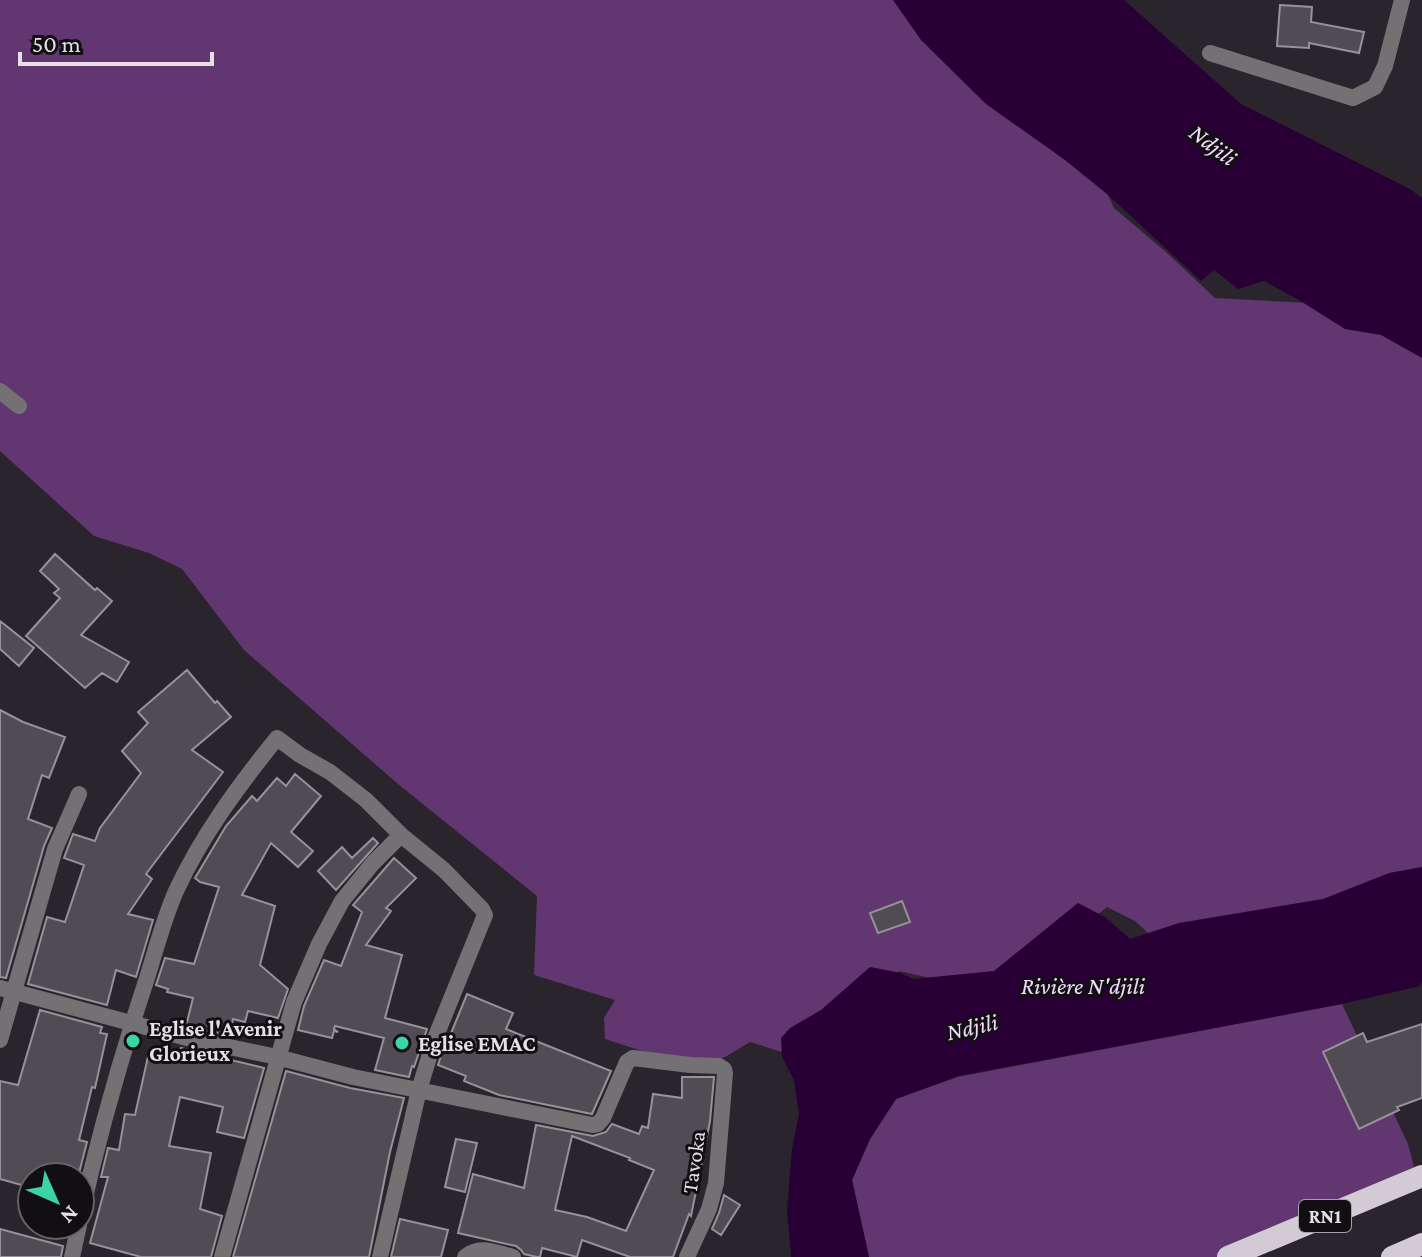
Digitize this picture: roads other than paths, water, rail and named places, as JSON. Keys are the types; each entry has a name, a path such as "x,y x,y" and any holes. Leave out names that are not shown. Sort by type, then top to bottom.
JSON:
{"highway":[{"name":"RN1","path":"1228,1257 1422,1176"},
{"path":"1392,1257 1422,1244"}],"street":[{"path":"1210,53 1353,98 1375,87 1385,66 1402,0"},
{"path":"0,391 19,406"},
{"path":"94,1161 132,1023 176,893 197,852 235,792 277,738 366,800 401,835 444,870 485,915 434,1041 419,1090 380,1257"},
{"path":"0,1040 7,990 55,849 79,794"},
{"path":"222,1257 294,1002 342,901 401,835"},
{"path":"7,990 187,1038 419,1090"},
{"name":"Tavoka","path":"419,1090 592,1125 603,1118 627,1062 633,1058 724,1069 716,1183 709,1209 687,1257"},
{"path":"469,1254 483,1249 513,1257"}],"water":[{"name":"Ndjili","path":"893,0 1124,0 1241,104 1410,189 1422,198 1422,358 1381,335 1345,329 1264,281 1238,289 1214,270 1201,281 1107,194 986,104 921,40"},
{"name":"Rivière N'djili","path":"1422,867 1420,986 1342,1004 958,1076 896,1099 870,1139 852,1180 869,1257 791,1257 787,1211 792,1149 799,1114 794,1080 782,1057 781,1038 790,1028 821,1010 870,967 901,973 913,979 994,971 1078,903 1105,917 1130,939 1179,923 1323,899 1389,873"}],"place":[{"name":"Eglise l'Avenir Glorieux","path":"133,1041"},
{"name":"Eglise EMAC","path":"402,1043"}]}
